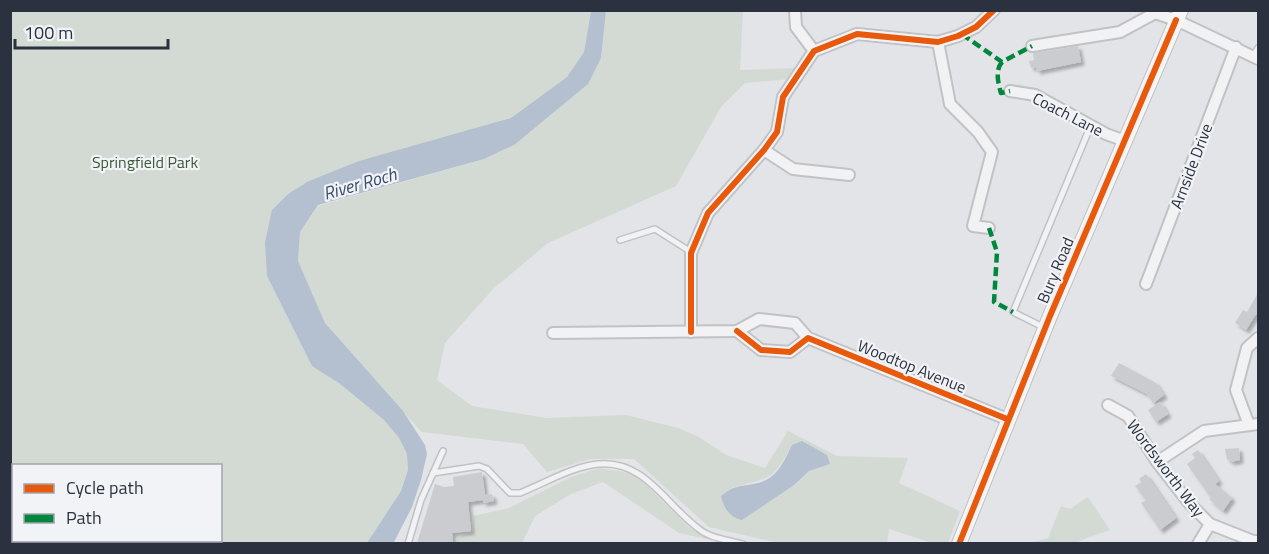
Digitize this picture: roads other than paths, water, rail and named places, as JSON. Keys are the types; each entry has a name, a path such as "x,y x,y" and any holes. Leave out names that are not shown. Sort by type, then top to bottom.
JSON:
{"main road":[{"name":"Bury Road","path":"959,543 1007,419 1178,15"}],"street":[{"path":"795,10 796,27 814,51"},
{"path":"691,332 691,253 708,213 777,132 783,97 814,51 857,34 938,42 976,27 994,10"},
{"path":"1032,46 1119,32 1155,14 1178,15 1236,47 1257,54"},
{"path":"938,42 950,104 978,132 992,152 973,225 989,228"},
{"name":"Arnside Drive","path":"1146,284 1236,47"},
{"name":"Coach Lane","path":"1010,91 1035,95 1125,141"},
{"path":"764,150 794,170 849,175"},
{"name":"Woodtop Avenue","path":"553,333 737,331 759,319 795,323 808,338 1007,419"},
{"path":"737,331 761,350 790,352 808,338"},
{"path":"1157,462 1204,430 1254,424 1236,390 1247,348 1258,338"},
{"name":"Wordsworth Way","path":"1108,405 1128,416 1157,462 1189,503 1210,524 1258,541"},
{"path":"1198,543 1210,524"}],"lane":[{"path":"1045,328 1012,312 1091,125"},
{"path":"620,240 655,229 691,253"},
{"path":"408,543 421,500 443,450"},
{"path":"433,473 479,466 487,469 510,493 520,493 578,468 598,464 616,464 631,468 644,477 701,532 743,543"}],"water":[{"name":"River Roch","path":"591,11 606,11 601,58 588,84 514,145 484,159 318,205 300,232 298,261 325,323 403,411 425,445 427,454 412,507 394,542 367,543 401,491 408,470 407,454 399,438 384,420 339,383 312,366 267,276 265,242 272,210 288,194 309,181 359,161 511,118 567,77 584,52"},
{"path":"802,441 827,455 830,464 809,471 794,485 742,520 730,514 721,496 733,488 771,477 782,465 792,445"}],"park label":[{"name":"Springfield Park","path":"145,162"}]}
